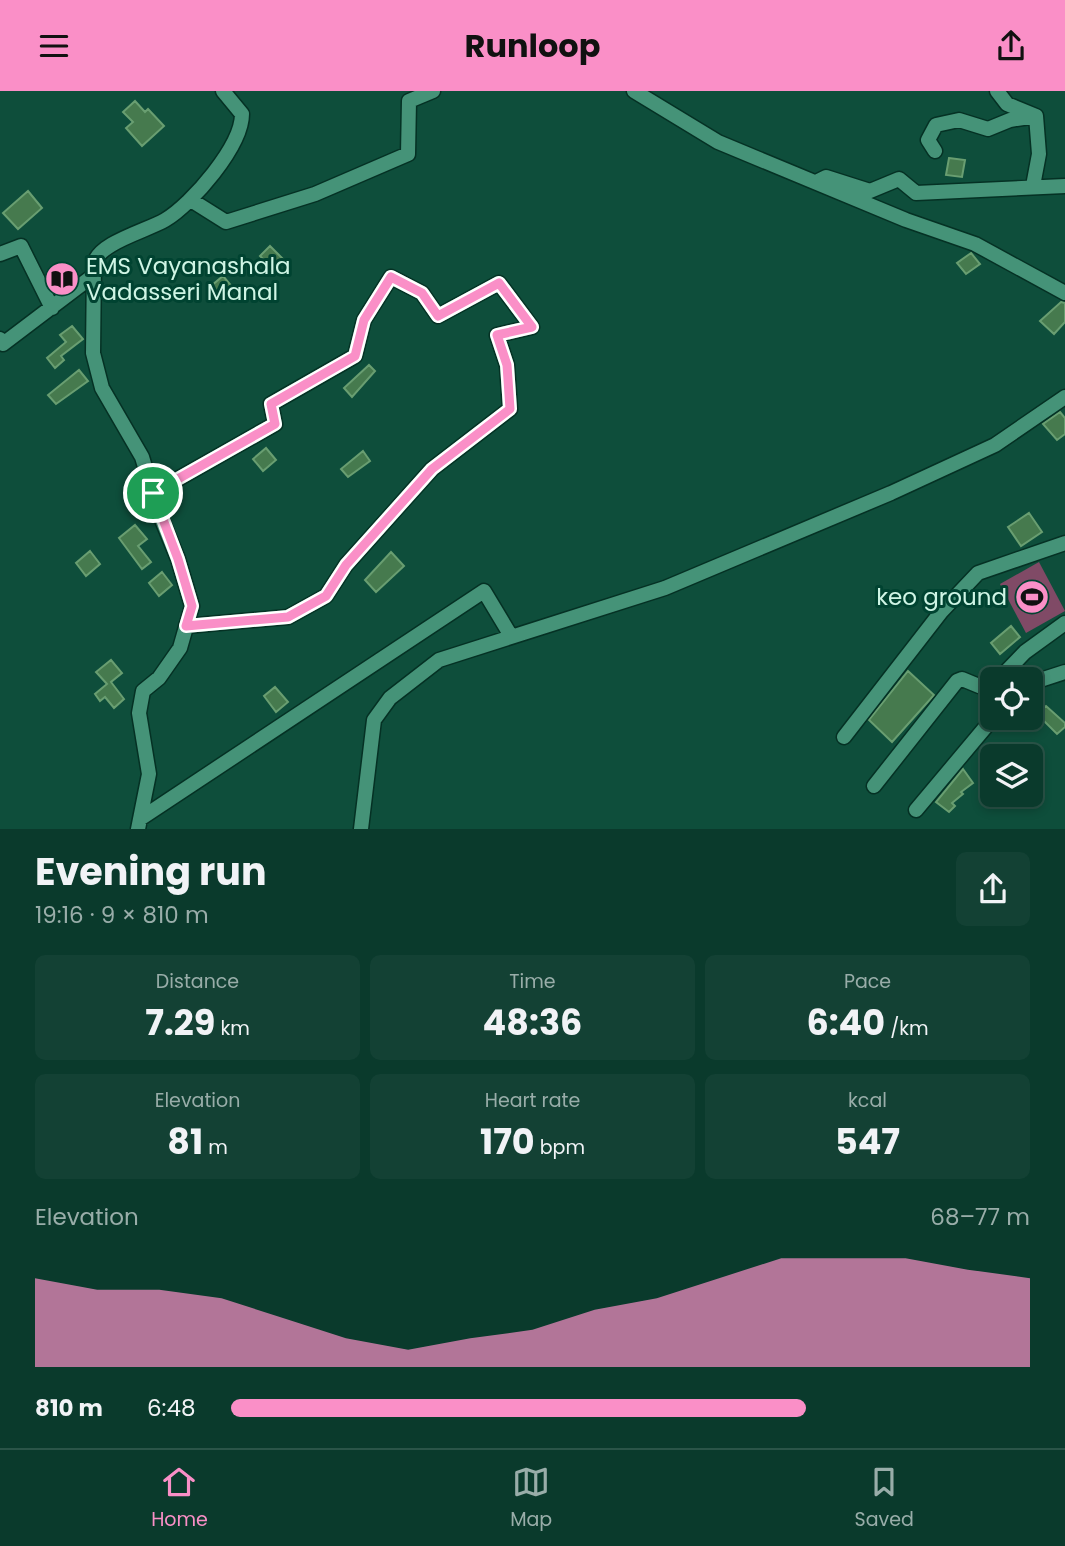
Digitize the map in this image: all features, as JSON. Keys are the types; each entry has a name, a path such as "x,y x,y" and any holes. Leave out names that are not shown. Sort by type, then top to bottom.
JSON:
{"street":[{"path":"139,824 149,774 139,713 142,691 159,678 180,648 192,606 142,457 102,388 93,353 95,257 108,246 166,220 191,200 224,157 242,124 242,114 238,106 223,91"},
{"path":"191,200 226,222 315,194 408,154 409,101 433,91"},
{"path":"634,91 718,142 975,244 1065,293"},
{"path":"997,91 1007,104 1036,116"},
{"path":"1033,186 1039,154 1036,116"},
{"path":"935,152 928,140 936,125 959,120 988,129 1010,120 1036,116"},
{"path":"816,182 826,177 870,191 899,179 916,193 1065,186"},
{"path":"0,254 21,246 52,308"},
{"path":"0,339 3,344 94,275"},
{"path":"153,493 275,424 271,404 355,356 364,320 391,277 422,293 438,316 499,283 532,327 497,335 507,365 510,409 432,469 346,565 326,596 288,617 186,626"},
{"path":"361,828 374,720 390,698 439,660 665,588 891,493 995,445 1065,397"},
{"path":"844,737 941,612 978,573 1065,543"},
{"path":"139,824 484,591 511,636"},
{"path":"1011,667 1025,652 1065,623"},
{"path":"1043,679 1065,672"},
{"path":"874,786 957,681 962,679 980,686"},
{"path":"916,810 982,730"}],"shaded area":[{"name":"keo ground","path":"1039,562 1065,611 1026,633 1000,584"}],"building":[{"path":"135,101 145,112 148,109 164,126 142,146 126,128 133,122 123,112"},
{"path":"949,158 965,160 962,177 946,175"},
{"path":"28,191 42,208 18,229 3,213"},
{"path":"270,246 283,259 273,269 260,256"},
{"path":"971,253 980,264 966,274 957,263"},
{"path":"223,276 234,289 221,299 211,286"},
{"path":"1061,302 1065,303 1065,322 1054,334 1040,321"},
{"path":"72,326 83,339 61,356 64,360 55,368 47,358 66,342 60,335"},
{"path":"369,365 375,371 352,397 344,388"},
{"path":"79,370 88,381 56,404 48,395"},
{"path":"1060,412 1065,418 1065,434 1057,440 1043,424"},
{"path":"266,448 276,460 263,471 253,459"},
{"path":"363,451 370,461 348,477 341,469"},
{"path":"1029,513 1042,532 1021,546 1008,527"},
{"path":"135,525 147,539 138,546 151,562 142,569 119,538"},
{"path":"90,551 100,564 86,576 76,563"},
{"path":"391,552 404,566 376,592 365,580"},
{"path":"162,572 172,585 159,596 149,583"},
{"path":"1011,626 1020,637 1000,654 991,643"},
{"path":"111,660 122,673 111,682 124,699 114,708 105,697 100,701 95,694 107,684 96,672"},
{"path":"908,671 934,695 892,742 869,720"},
{"path":"275,687 288,702 276,712 264,696"},
{"path":"1046,706 1065,723 1065,727 1057,734 1043,720 1043,709"},
{"path":"963,769 973,783 961,792 963,794 952,803 955,806 949,812 936,802"}],"place":[{"name":"EMS Vayanashala Vadasseri Manal","path":"62,279"},
{"name":"keo ground","path":"1032,597"}],"route":[{"path":"391,277 422,293 438,316 499,283 532,327 497,335 507,365 510,409 432,469 346,565 326,596 288,617 186,626 192,606 153,493 275,424 271,404 355,356 364,320 391,277"}]}
